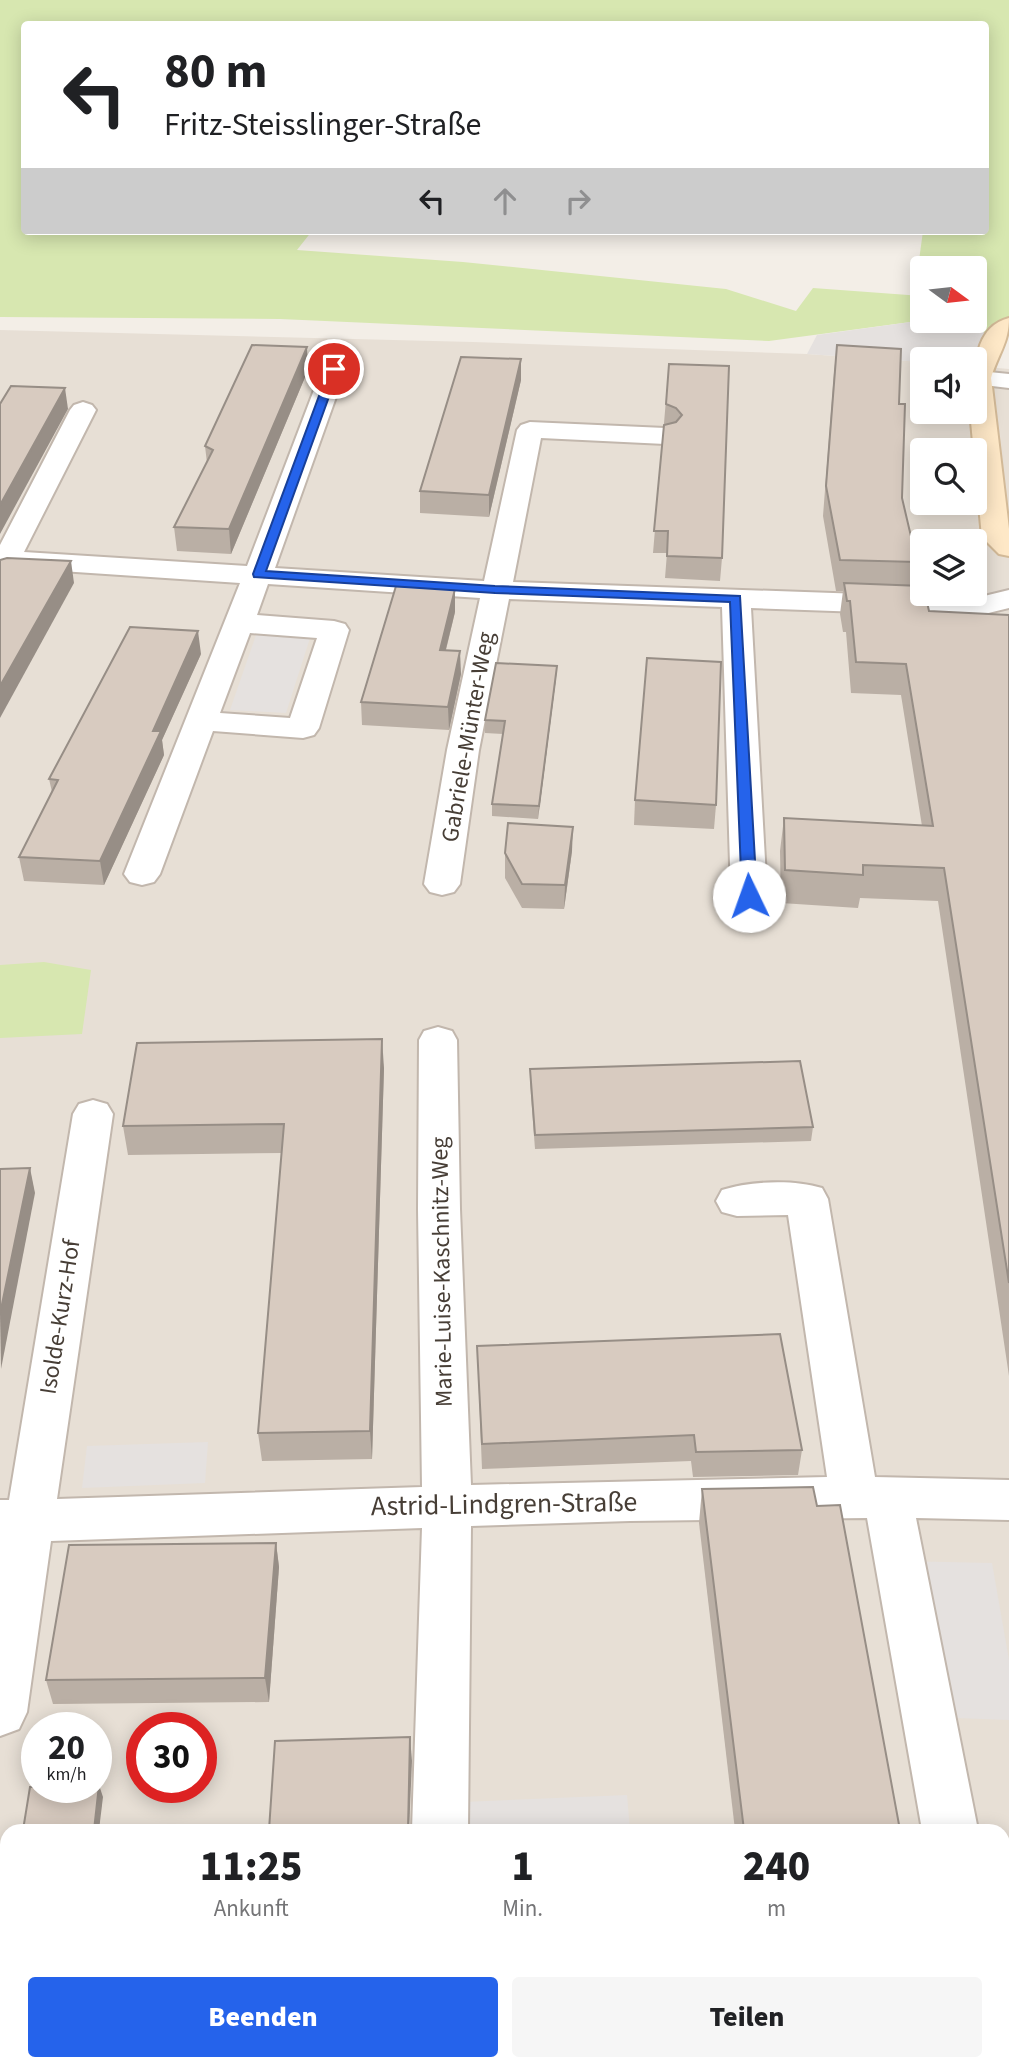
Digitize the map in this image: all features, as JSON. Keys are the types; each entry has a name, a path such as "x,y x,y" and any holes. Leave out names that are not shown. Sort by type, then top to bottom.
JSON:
{"street":[{"path":"987,352 998,335 1009,325"},
{"path":"142,874 334,369"},
{"path":"987,379 1009,381"},
{"path":"83,410 2,563 258,574 495,590 736,599 976,607 1009,599"},
{"path":"984,424 996,537 1009,548"},
{"name":"Gabriele-Münter-Weg","path":"442,884 463,750 530,430 665,436"},
{"path":"736,599 749,896"},
{"path":"200,721 303,728 334,630 239,623"},
{"name":"Marie-Luise-Kaschnitz-Weg","path":"438,1040 439,1209 447,1504 439,1824"},
{"name":"Isolde-Kurz-Hof","path":"0,1712 14,1521 93,1114"},
{"path":"737,1201 807,1199 871,1496 949,1824"},
{"name":"Astrid-Lindgren-Straße","path":"14,1521 447,1504 871,1496 1009,1500"}],"shaded area":[{"path":"910,322 910,333 988,333 979,347 910,347 910,361 807,354 817,335"},
{"path":"0,330 473,342 807,354 910,361 910,424 987,424 987,367 1009,369 1009,1824 0,1824"},
{"path":"256,635 310,638 286,713 230,710"},
{"path":"208,1442 205,1483 82,1488 87,1446"},
{"path":"899,1561 992,1563 1009,1660 1009,1720 929,1717"},
{"path":"627,1795 629,1824 440,1824 439,1803"}],"green space":[{"path":"0,0 1009,0 1009,325 998,335 987,333 987,256 920,256 922,235 989,235 989,21 21,21 21,235 309,235 297,250 463,262 726,289 796,311 813,288 910,295 910,322 769,341 280,319 0,317"},
{"path":"44,962 91,970 82,1034 0,1038 0,965"}],"building":[{"path":"252,345 307,347 229,529 174,527 213,450 205,446"},
{"path":"837,345 901,349 899,404 905,404 902,498 910,532 910,562 840,560 826,486"},
{"path":"461,357 521,359 489,495 420,491"},
{"path":"669,364 729,366 722,558 667,556 668,531 654,531 664,425 676,422 682,415 676,408 666,404"},
{"path":"11,386 65,388 0,505 0,404"},
{"path":"0,560 71,561 0,686"},
{"path":"844,583 910,586 910,606 928,606 929,611 1009,615 1009,1283 944,868 863,865 863,875 785,870 784,818 933,826 906,664 856,662 850,601 847,601"},
{"path":"396,586 455,589 440,650 460,651 448,707 361,702"},
{"path":"130,627 198,631 153,731 161,731 100,861 19,857 58,780 49,779"},
{"path":"647,658 721,662 716,805 635,800"},
{"path":"496,663 557,666 539,806 492,804 505,721 485,720"},
{"path":"508,823 573,827 565,885 522,884 505,853"},
{"path":"382,1039 370,1431 258,1433 284,1124 123,1126 137,1043"},
{"path":"800,1061 813,1127 535,1135 530,1069"},
{"path":"30,1168 0,1314 0,1169"},
{"path":"780,1334 802,1450 696,1452 694,1435 482,1444 477,1346"},
{"path":"813,1487 817,1506 840,1505 899,1824 743,1824 702,1489"},
{"path":"276,1543 265,1678 46,1680 69,1545"},
{"path":"410,1737 408,1824 269,1824 275,1741"},
{"path":"27,1803 97,1803 95,1824 24,1824"}],"route":[{"path":"334,369 258,574 495,590 736,599 749,896"}]}
